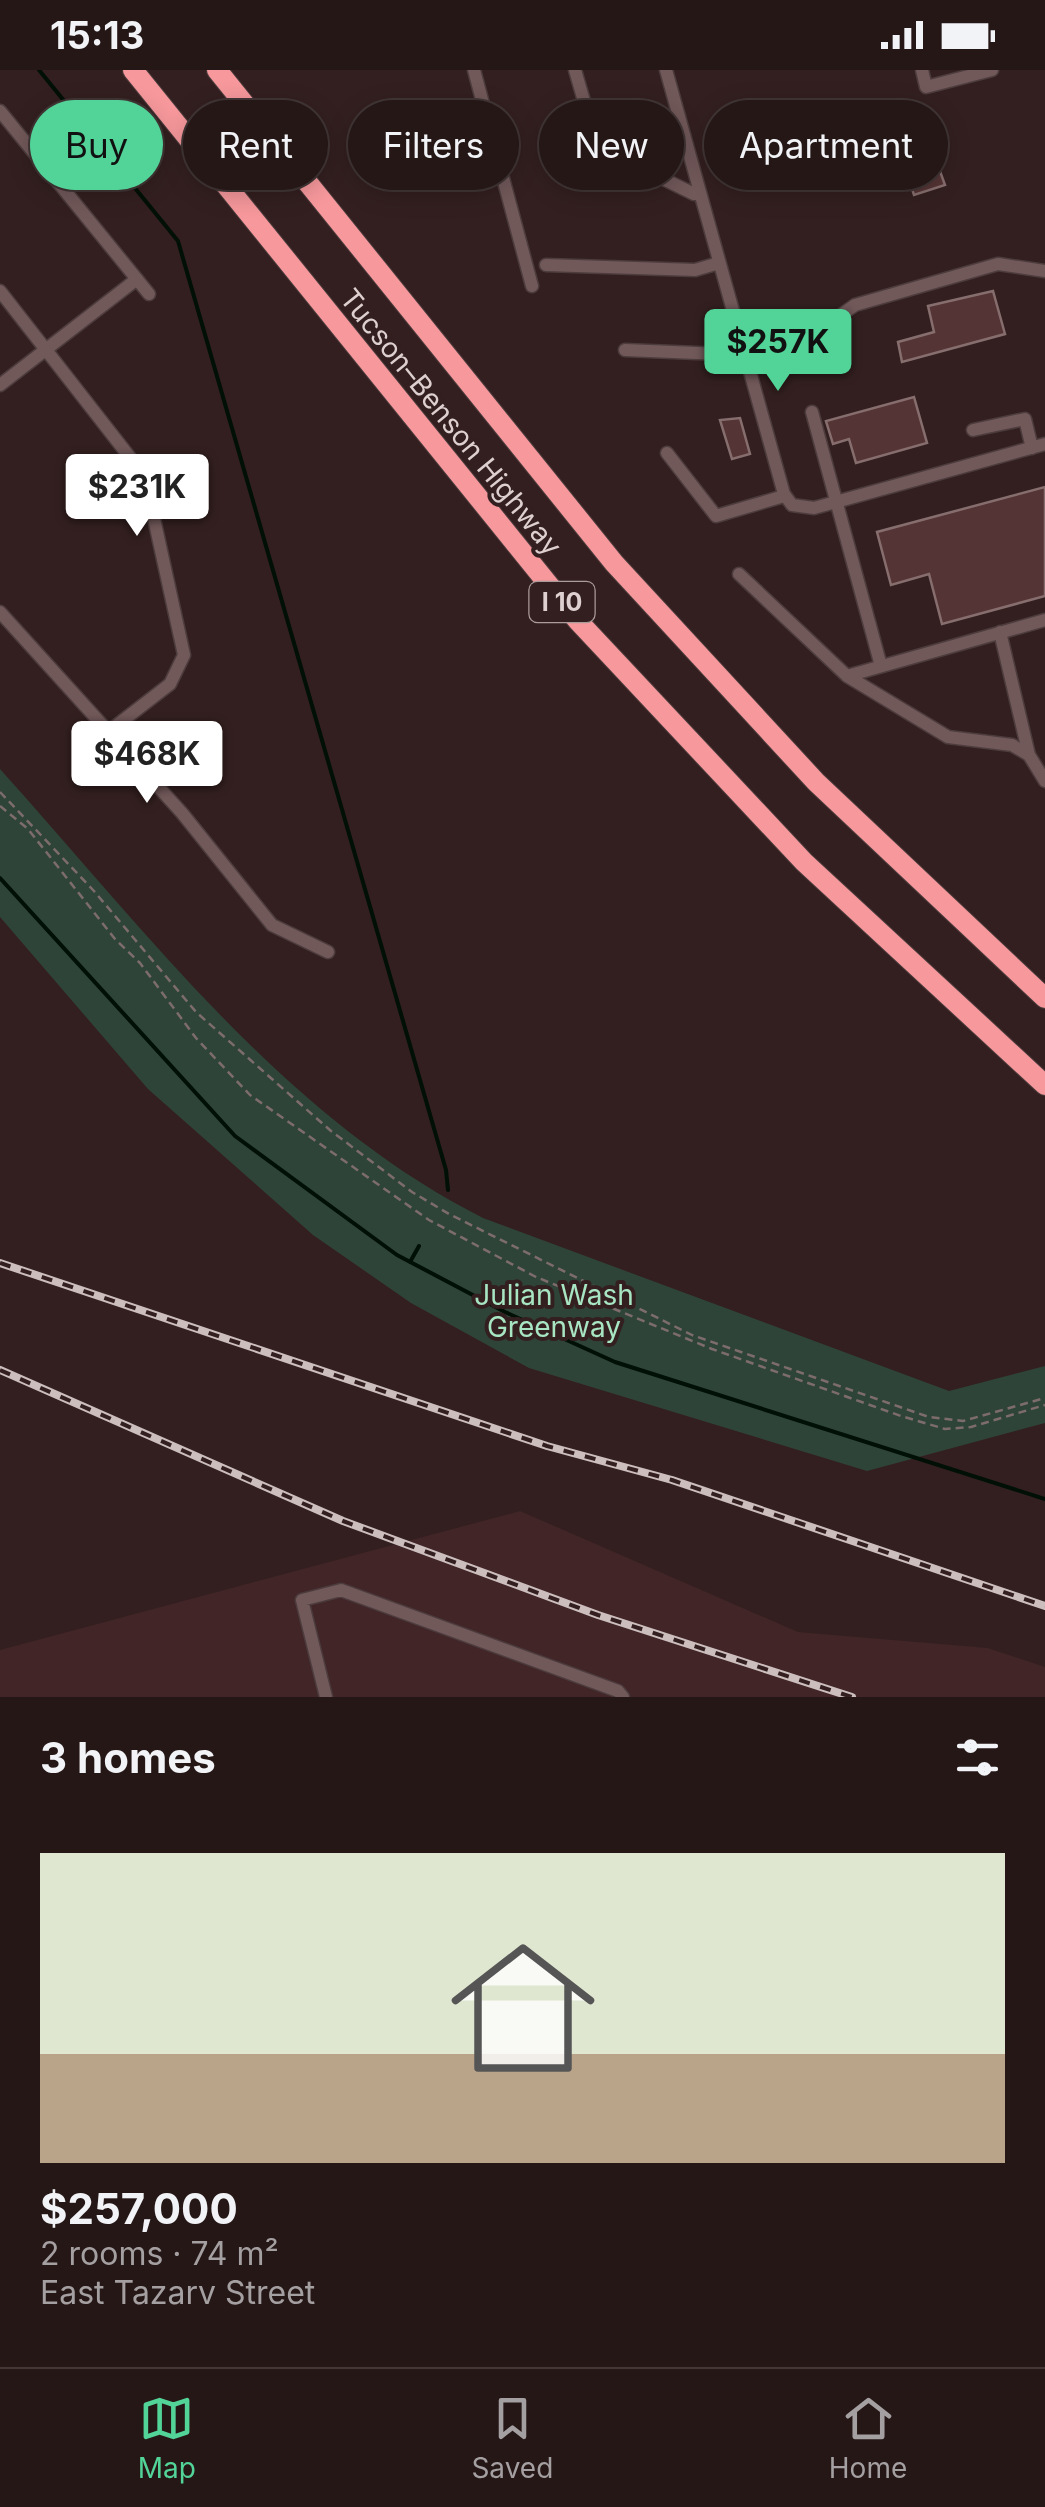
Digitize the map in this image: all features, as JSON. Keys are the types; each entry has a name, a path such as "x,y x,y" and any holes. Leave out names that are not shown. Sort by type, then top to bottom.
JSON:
{"highway":[{"name":"Tucson–Benson Highway","path":"133,70 578,620 804,862 1045,1085"},
{"name":"Tucson–Benson Highway","path":"217,70 626,576 816,782 1045,998"}],"street":[{"path":"474,70 532,286"},
{"path":"574,70 606,178 638,167 694,194 700,193"},
{"path":"666,70 784,496 799,509 836,502 1038,446 1025,419 972,430"},
{"path":"922,70 926,86 992,70"},
{"path":"0,111 149,294"},
{"path":"546,265 694,270 720,263"},
{"path":"810,337 854,305 980,269 998,264 1045,271"},
{"path":"0,385 137,279"},
{"path":"0,291 132,460 153,514 184,655 170,684 108,732"},
{"path":"624,350 745,355"},
{"path":"812,412 881,666"},
{"path":"667,453 716,516 784,496"},
{"path":"740,574 847,676 948,737 1012,745 1029,755"},
{"path":"0,612 182,813 272,924 328,952"},
{"path":"847,676 1045,620"},
{"path":"1000,632 1029,755 1045,781"},
{"path":"326,1697 302,1600 341,1590 618,1691 623,1697"}],"path":[{"path":"0,792 94,891 196,1012 331,1131 412,1192 449,1214 692,1335 939,1420 976,1419 1045,1398"},
{"path":"0,806 28,829 140,963 196,1038 250,1096 428,1220 536,1278 712,1349 901,1416 945,1428 972,1427 1045,1405"}],"shaded area":[{"path":"520,1511 798,1632 988,1648 1045,1667 1045,1697 0,1697 0,1650"}],"green space":[{"name":"Julian Wash Greenway","path":"0,769 222,1017 282,1075 411,1177 483,1218 949,1391 1045,1366 1045,1423 867,1471 529,1368 411,1303 313,1235 148,1089 0,917"}],"building":[{"path":"993,291 1005,334 902,362 898,342 934,332 928,306"},
{"path":"914,397 927,443 856,463 849,439 833,444 826,421"},
{"path":"740,418 750,454 732,459 720,420"},
{"path":"1045,487 1045,596 942,624 929,574 891,585 877,532"}],"waterway":[{"path":"39,70 178,241 446,1170 448,1190"},
{"path":"0,878 235,1136 397,1255 505,1312 615,1362 1045,1499"},
{"path":"410,1262 419,1246"}],"railway":[{"path":"0,1263 547,1446 672,1480 1045,1606"},
{"path":"0,1370 343,1521 598,1615 852,1697"}]}
